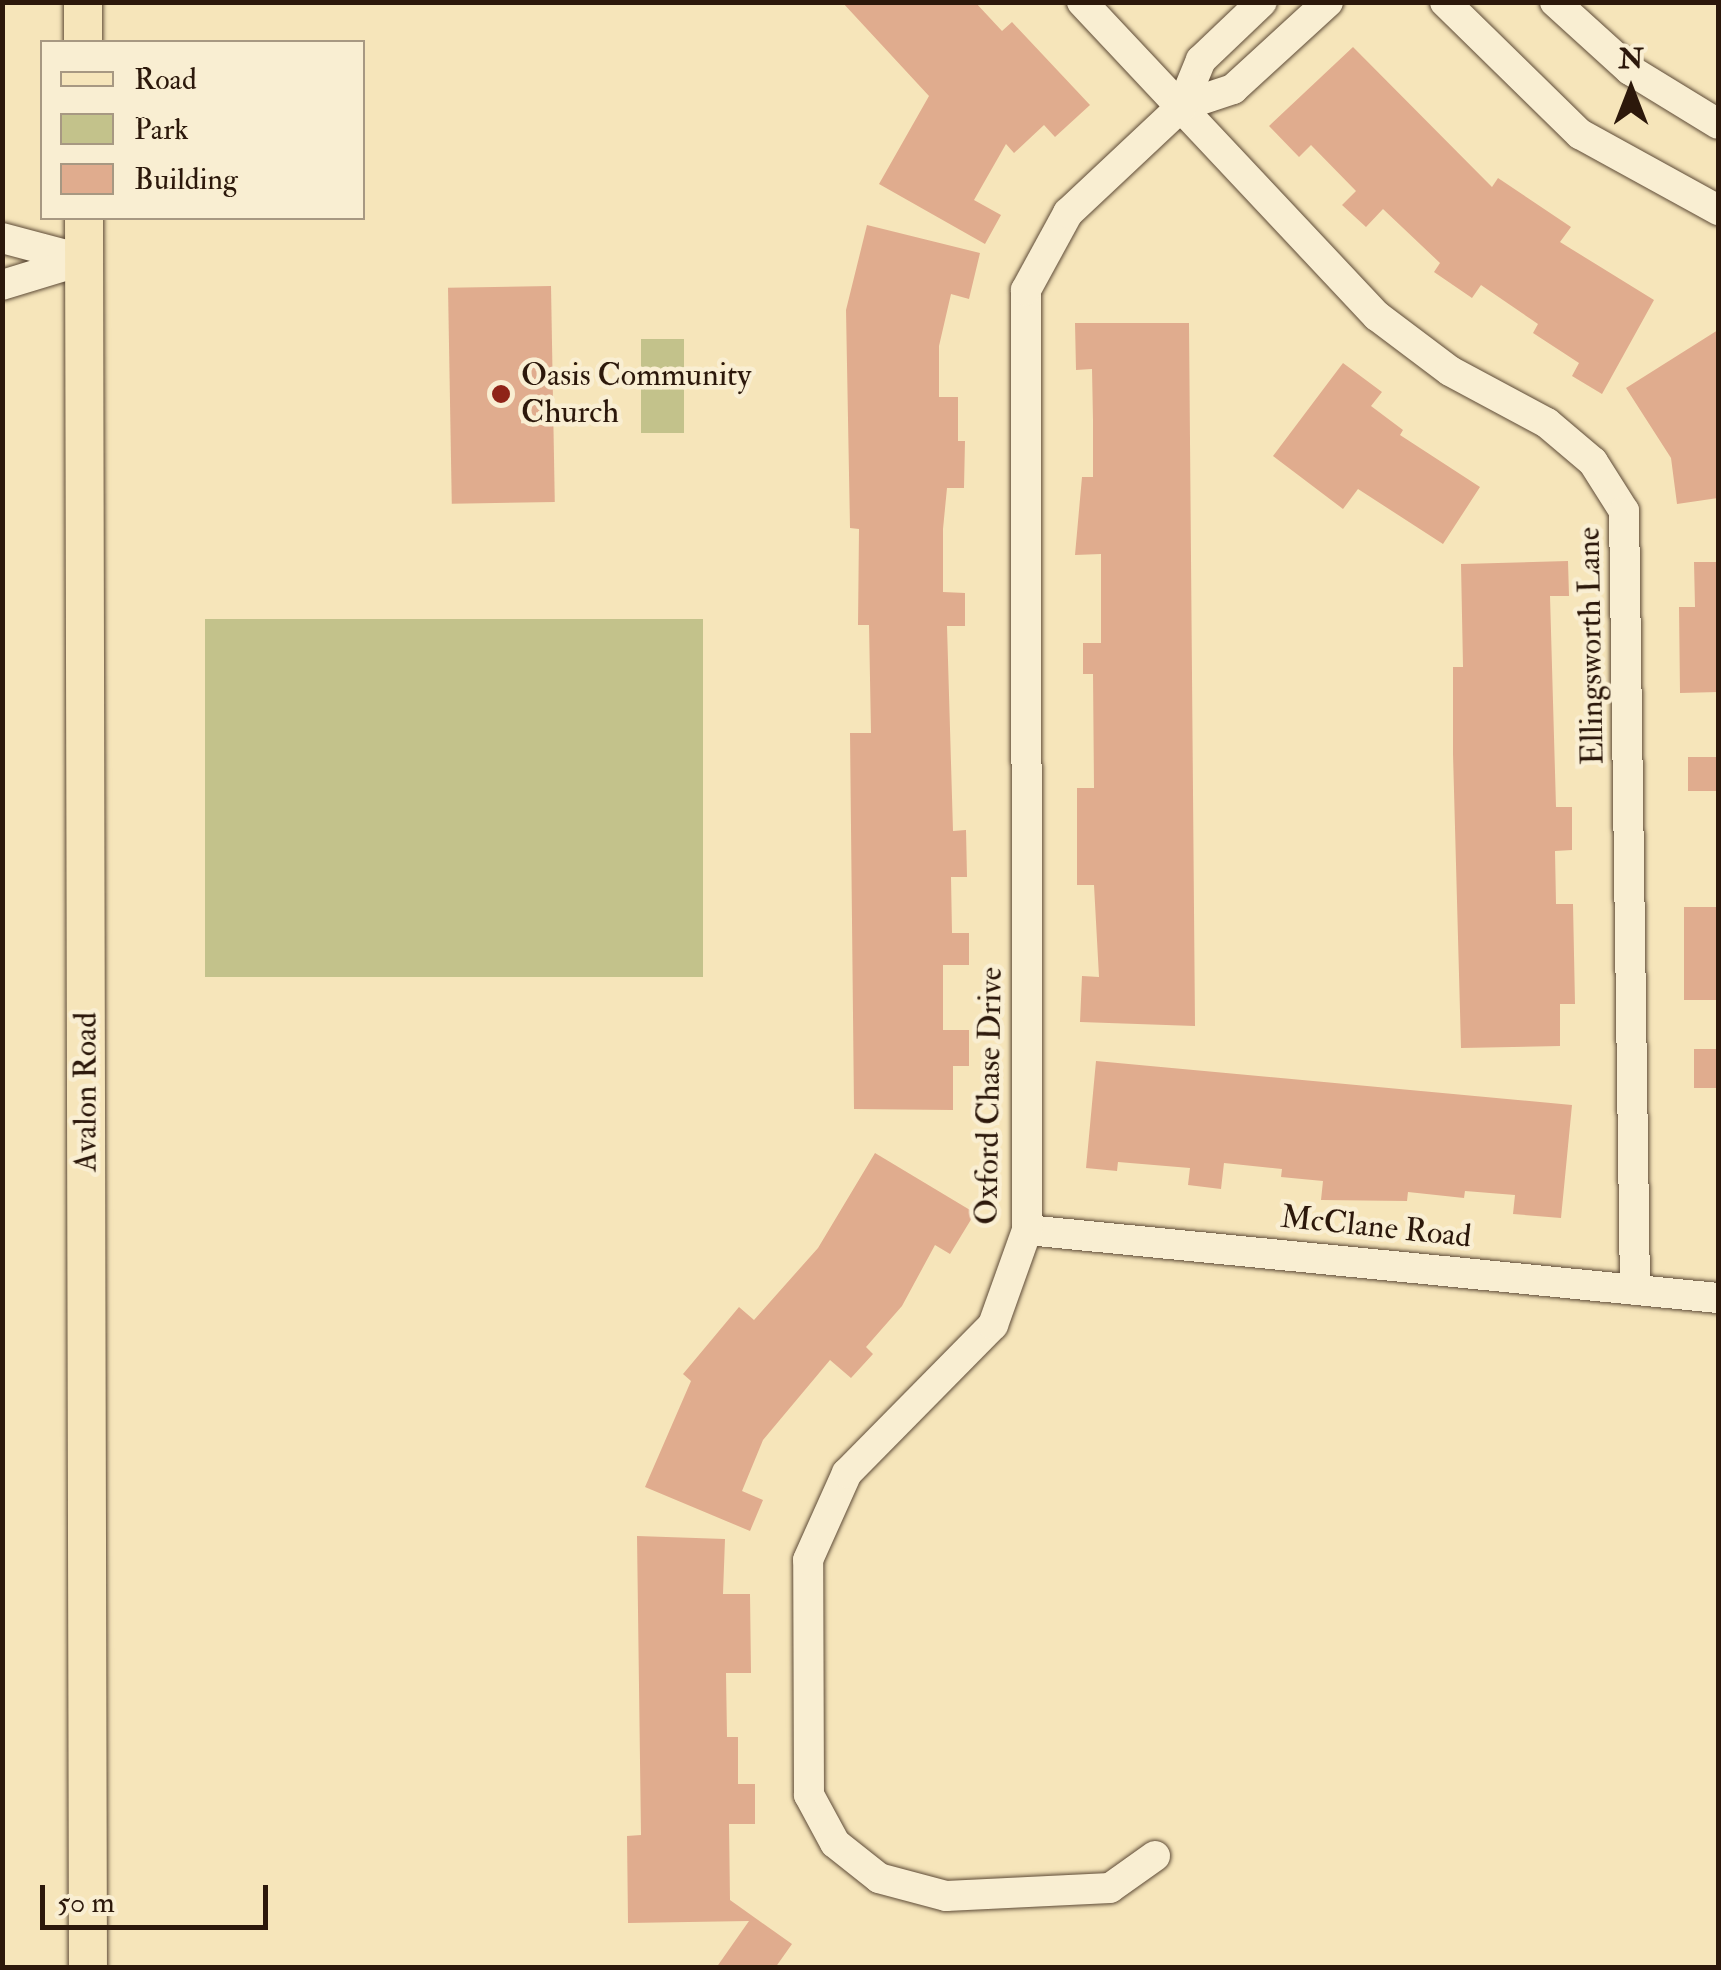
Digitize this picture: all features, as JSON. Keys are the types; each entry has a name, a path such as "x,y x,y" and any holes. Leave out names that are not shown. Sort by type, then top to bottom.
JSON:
{"main road":[{"path":"83,2 83,40"},
{"name":"Avalon Road","path":"84,220 88,1968"}],"street":[{"name":"Ellingsworth Lane","path":"1082,2 1182,106 1240,177 1377,316 1450,371 1546,423 1592,462 1624,511 1636,1290"},
{"name":"Oxford Chase Drive","path":"1155,1856 1110,1888 946,1896 879,1878 835,1843 809,1795 808,1560 847,1474 992,1325 1026,1230 1026,290 1068,213 1182,106 1201,60 1262,2"},
{"path":"1276,2 1300,28"},
{"name":"Oxford Chase Drive","path":"1182,106 1233,90 1328,2"},
{"path":"1445,2 1580,134 1644,176 1718,210"},
{"path":"1556,2 1630,70 1718,124"},
{"path":"2,238 84,260"},
{"path":"2,285 84,260"},
{"name":"McClane Road","path":"1026,1230 1718,1298"}],"green space":[{"path":"641,339 684,339 684,433 641,433"},
{"path":"205,619 703,619 703,977 205,977"}],"building":[{"path":"842,2 975,2 1002,31 1012,22 1090,105 1055,137 1044,125 1014,153 1006,144 974,200 1001,215 985,244 879,184 929,96"},
{"path":"1353,47 1492,187 1498,178 1571,227 1560,242 1654,300 1602,394 1572,376 1579,363 1533,333 1538,324 1481,285 1472,298 1434,272 1440,263 1383,209 1366,227 1342,205 1356,191 1311,145 1299,157 1269,126"},
{"path":"867,225 980,253 969,299 951,294 939,346 939,397 958,397 958,441 965,441 964,488 947,488 943,529 943,592 965,593 965,626 947,626 953,831 966,830 967,877 951,877 952,933 969,933 969,965 943,965 943,1030 969,1030 969,1066 953,1066 953,1110 854,1109 850,733 871,733 869,625 858,625 859,529 850,528 846,310"},
{"name":"Oasis Community Church","path":"551,286 555,502 452,504 448,288"},
{"path":"1075,323 1189,323 1195,1026 1080,1022 1082,976 1099,977 1094,885 1077,885 1077,788 1094,788 1093,674 1083,674 1083,643 1101,643 1101,554 1075,555 1082,477 1093,477 1093,421 1092,369 1076,370"},
{"path":"1718,330 1718,498 1677,504 1671,458 1626,388"},
{"path":"1343,363 1382,392 1371,406 1403,430 1400,435 1480,487 1443,544 1358,489 1343,509 1273,456"},
{"path":"1568,561 1569,596 1550,596 1556,807 1572,807 1572,850 1555,851 1556,904 1573,904 1575,1004 1560,1004 1560,1046 1461,1048 1453,667 1463,667 1461,564"},
{"path":"1694,562 1718,562 1718,692 1680,693 1679,607 1695,607"},
{"path":"1688,757 1718,757 1718,791 1688,791"},
{"path":"1684,907 1718,907 1718,1000 1684,1000"},
{"path":"1694,1049 1718,1049 1718,1088 1694,1088"},
{"path":"1096,1061 1572,1105 1561,1218 1513,1214 1515,1195 1465,1191 1464,1198 1408,1192 1407,1201 1321,1200 1323,1181 1281,1177 1282,1169 1224,1163 1221,1189 1188,1185 1190,1168 1118,1162 1117,1171 1086,1168"},
{"path":"875,1153 975,1213 950,1254 935,1245 902,1306 866,1347 873,1354 851,1378 830,1360 763,1440 742,1491 763,1500 750,1531 645,1487 691,1381 683,1374 739,1307 754,1320 818,1248"},
{"path":"637,1536 725,1539 723,1594 750,1594 751,1673 726,1673 727,1737 738,1737 738,1784 755,1784 755,1824 729,1824 730,1900 792,1944 775,1968 716,1968 749,1921 628,1923 627,1836 641,1835"}],"place":[{"name":"Oasis Community Church","path":"501,394"}]}
